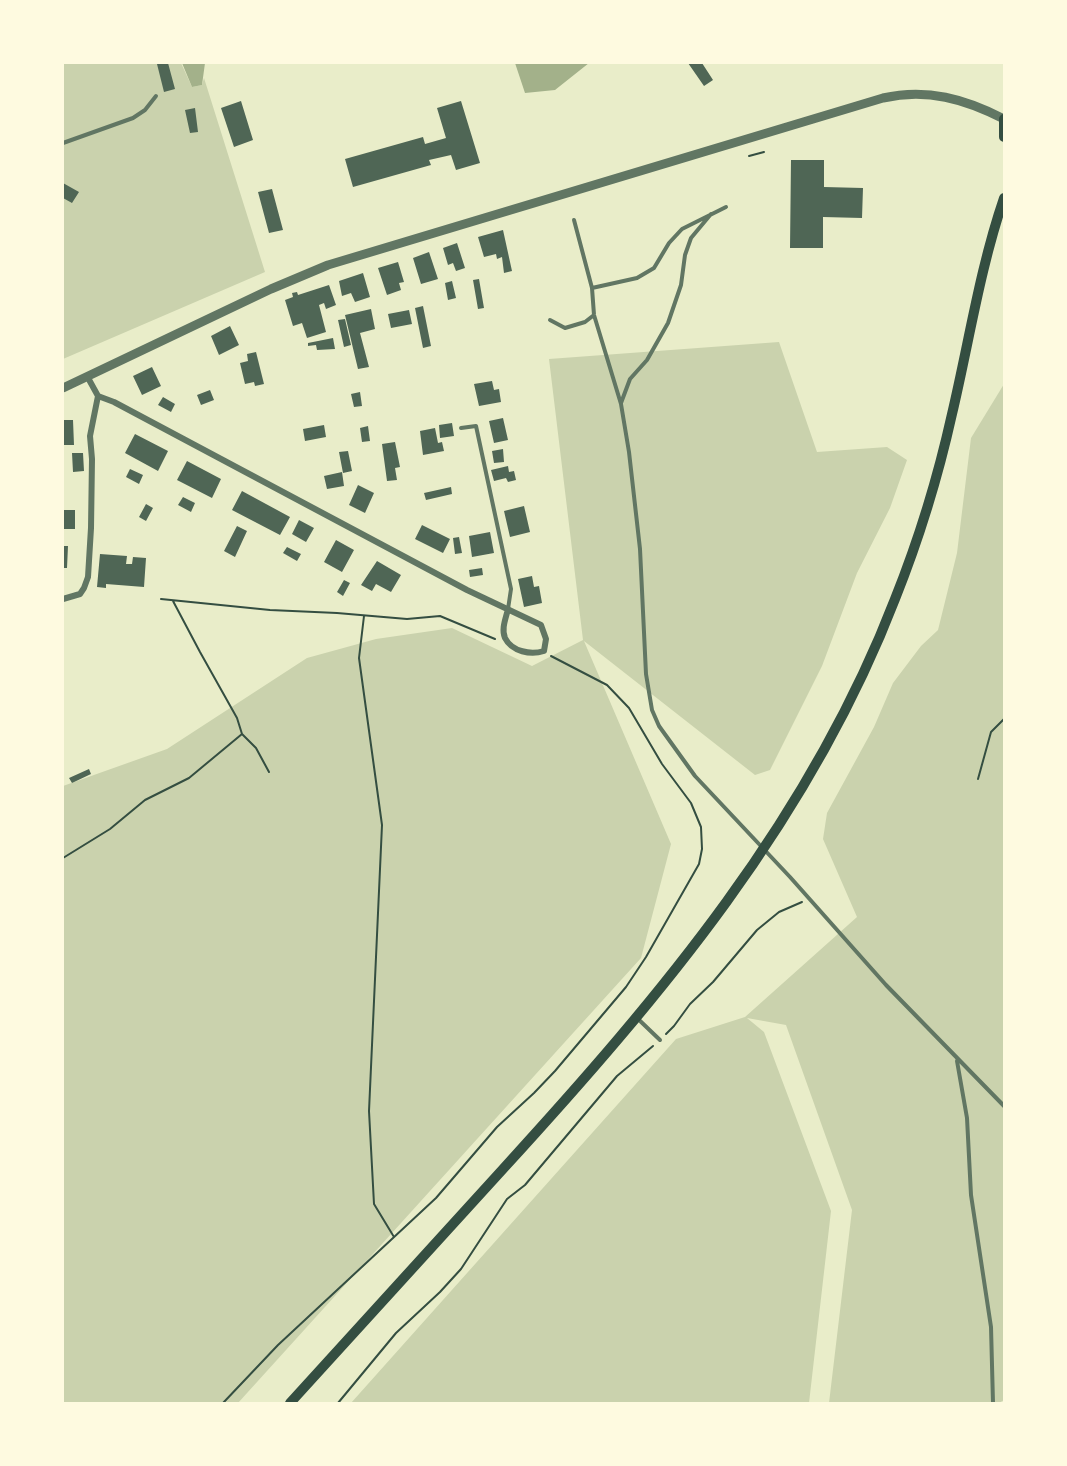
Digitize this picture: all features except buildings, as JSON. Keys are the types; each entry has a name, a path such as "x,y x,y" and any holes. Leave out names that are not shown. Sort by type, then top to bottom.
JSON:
{"main road":[{"path":"1004,119 1004,137"},
{"path":"290,1403 637,1018 716,919 774,835 819,761 867,668 895,601 927,510 952,414 986,258 1004,198"}],"street":[{"path":"63,388 271,289 328,265 895,95 937,95 965,101 1004,119"},
{"path":"63,599 80,594 88,577 92,528 90,436 98,396 87,376"},
{"path":"98,396 114,402 467,590 508,609 541,625 546,639 543,651 532,655 514,648 505,639 504,627 508,609"}],"lane":[{"path":"63,143 133,118 145,111 156,96"},
{"path":"592,288 637,278 654,268 669,243 682,229 726,207"},
{"path":"621,404 630,379 647,360 668,322 681,285 685,255 691,238 711,214"},
{"path":"574,220 592,288 594,315 621,404 635,493 646,674 652,710 659,726 683,762 886,985 1004,1106"},
{"path":"550,320 565,328 585,322 594,315"},
{"path":"461,428 476,426 511,589 508,609"},
{"path":"637,1018 660,1040"},
{"path":"957,1059 967,1118 971,1195 991,1327 993,1403"}],"path":[{"path":"749,156 764,152"},
{"path":"162,599 270,610 407,619 440,616 493,639 505,639"},
{"path":"173,600 237,718 242,734 256,748 269,772"},
{"path":"364,616 359,658 382,825 369,1111 374,1204 393,1237"},
{"path":"223,1403 278,1345 435,1198 496,1127 555,1071 626,987 646,957 699,864 702,849 701,827 691,803 662,764 629,708 607,685 558,661"},
{"path":"978,779 991,732 1004,718"},
{"path":"63,858 110,829 145,800 189,778 242,734"},
{"path":"338,1403 396,1333 461,1269 507,1199 525,1185 617,1076 674,1026 690,1004 713,982 757,930 778,912 810,899"}],"shaded area":[{"path":"63,63 181,63 192,87 202,85 204,78 265,272 63,359"},
{"path":"182,63 205,63 202,85 192,87"},
{"path":"515,63 589,63 555,90 525,93"},
{"path":"779,342 817,452 887,447 907,460 890,508 857,573 822,666 770,770 755,775 584,641 671,844 641,958 238,1403 63,1403 63,786 167,749 307,658 376,639 452,628 532,666 583,640 549,359"},
{"path":"1004,384 1004,1400 999,1403 829,1403 852,1210 786,1025 747,1018 764,1032 831,1211 809,1403 351,1403 676,1039 745,1017 857,917 823,839 827,813 874,727 893,683 921,646 938,630 957,553 971,438"}]}
